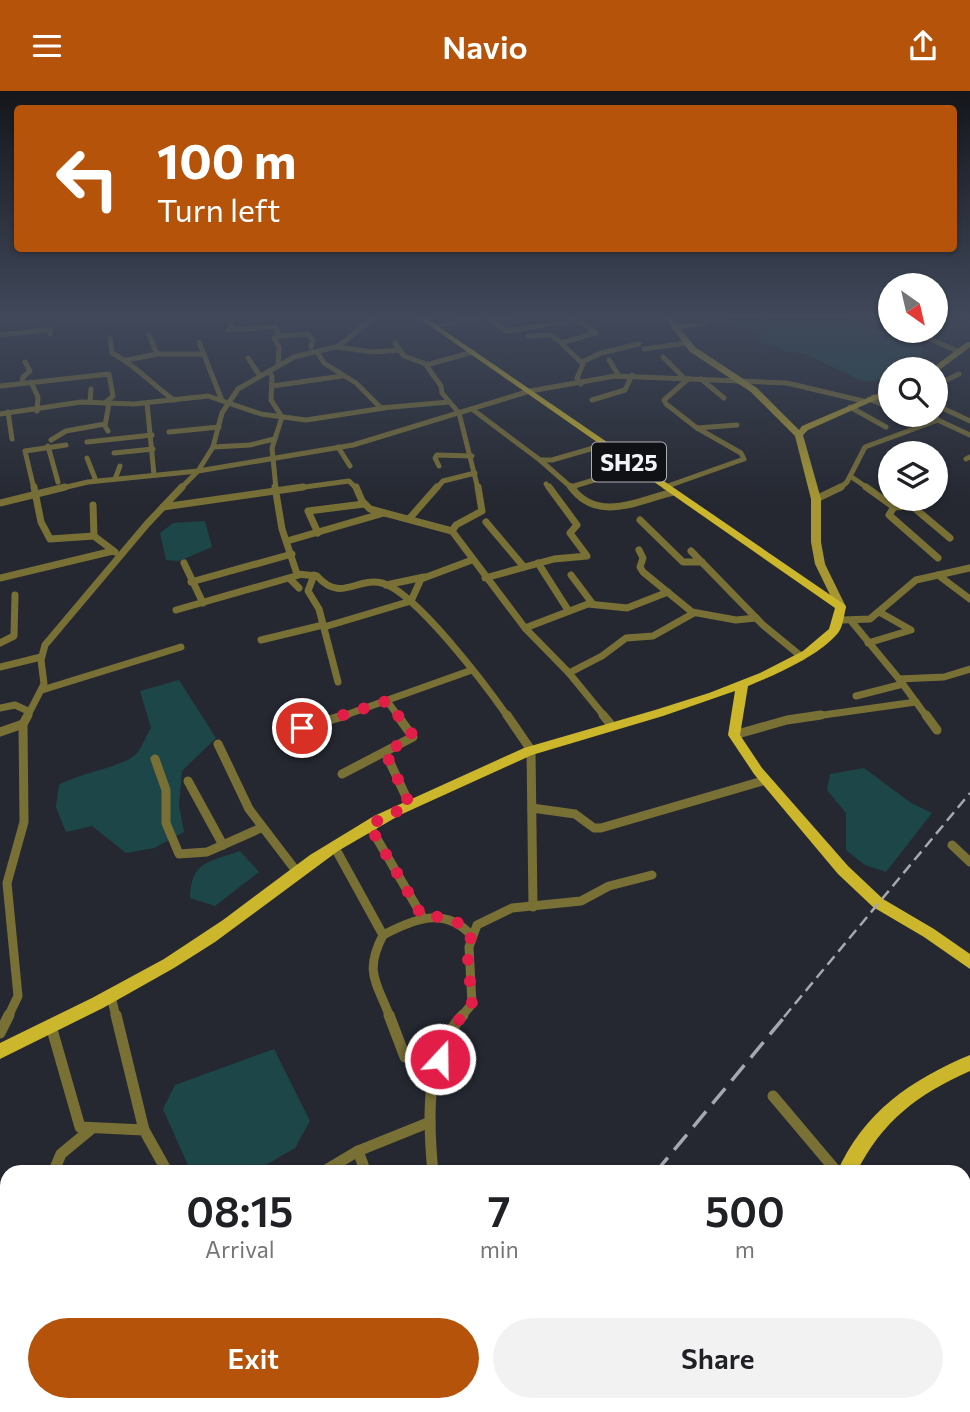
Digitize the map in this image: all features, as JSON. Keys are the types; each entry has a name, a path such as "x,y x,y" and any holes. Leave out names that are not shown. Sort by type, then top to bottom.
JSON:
{"main road":[{"name":"SH25","path":"510,378 845,616"},
{"path":"0,1051 111,996 213,936 297,871 369,825 531,750 743,686 802,657 825,642 845,616 820,564 816,542 816,499 799,435 805,428 878,396"},
{"path":"743,686 734,735 766,780 843,870 878,903 929,933 970,963"},
{"path":"850,1165 858,1146 903,1096 970,1063"}],"street":[{"path":"22,383 23,378"},
{"path":"0,386 73,378"},
{"path":"94,536 79,540 74,536 48,538 40,523 37,495 24,454 29,449 49,443 66,431 107,427 107,403 113,396 110,378"},
{"path":"145,378 174,400"},
{"path":"213,378 221,398"},
{"path":"0,1033 18,996 7,883 24,822 23,724 42,690 41,657 51,637 116,554 198,471 213,447 228,402 238,389 257,378"},
{"path":"270,378 271,400 282,417"},
{"path":"272,386 330,378"},
{"path":"345,378 359,386 376,405 384,408"},
{"path":"434,378 459,413 472,456 482,511 452,531"},
{"path":"577,378 581,384"},
{"path":"0,503 96,481 198,471 338,447 530,391 611,378"},
{"path":"592,400 625,390 631,378"},
{"path":"681,378 800,385 878,403"},
{"path":"571,487 578,497 594,509 603,509 669,489 744,459 738,451 697,428 664,401 687,378"},
{"path":"736,378 768,401 799,435"},
{"path":"702,379 724,398"},
{"path":"31,382 38,397 37,411"},
{"path":"90,402 91,389"},
{"path":"0,414 90,402 147,403 208,396 221,398 257,414 312,420 384,408 449,402"},
{"path":"147,403 152,435 153,475"},
{"path":"850,407 878,423"},
{"path":"472,409 540,460 577,492"},
{"path":"948,411 970,421"},
{"path":"8,412 12,439"},
{"path":"282,417 274,439 271,460 278,488 282,529 299,575"},
{"path":"697,428 737,425"},
{"path":"948,425 970,435"},
{"path":"169,432 219,427"},
{"path":"816,499 836,491 853,478 865,447 917,427"},
{"path":"87,442 152,435"},
{"path":"213,447 250,445 274,439"},
{"path":"49,443 66,445"},
{"path":"49,443 58,482"},
{"path":"540,460 552,460 604,445"},
{"path":"338,447 350,466"},
{"path":"114,453 153,449"},
{"path":"439,465 435,458 437,455 472,456"},
{"path":"87,458 96,481"},
{"path":"115,479 120,466"},
{"path":"571,487 637,467"},
{"path":"409,519 443,481 475,473"},
{"path":"853,478 878,496"},
{"path":"163,507 278,488 349,481 355,484 364,504"},
{"path":"485,578 538,563 587,555 570,533 577,525 546,484"},
{"path":"318,533 308,511 364,504 384,513 452,531 525,628 569,673 612,726"},
{"path":"93,505 94,536 116,554"},
{"path":"892,511 889,515 938,558"},
{"path":"918,511 950,538"},
{"path":"287,541 384,513"},
{"path":"640,520 668,544 683,562 702,562"},
{"path":"486,522 524,567"},
{"path":"639,550 643,558 640,569 695,613"},
{"path":"691,551 756,618 802,657"},
{"path":"0,578 116,554"},
{"path":"191,582 292,554"},
{"path":"386,585 425,577 472,560"},
{"path":"184,563 203,603"},
{"path":"538,563 568,610"},
{"path":"881,613 910,583 968,569"},
{"path":"176,610 291,580 299,575 314,575 330,589 372,582 386,585 411,601 472,670 531,750 533,907"},
{"path":"314,575 308,591 318,606 338,682"},
{"path":"571,575 592,603"},
{"path":"938,575 970,600"},
{"path":"261,640 324,626 411,601 425,577"},
{"path":"291,580 299,588"},
{"path":"525,628 592,603 623,609 668,592"},
{"path":"0,643 13,636 15,595"},
{"path":"569,673 603,656 626,638 653,636 695,613 710,613 736,620 756,618"},
{"path":"845,616 881,613 911,629 868,643"},
{"path":"845,616 901,682 937,730"},
{"path":"42,690 181,647"},
{"path":"0,667 41,657"},
{"path":"856,696 901,682 944,677 970,669"},
{"path":"302,728 472,670"},
{"path":"342,774 413,737 387,701"},
{"path":"734,735 787,720 916,702"},
{"path":"0,708 15,705 28,712"},
{"path":"0,732 23,724"},
{"path":"218,744 249,809 261,828 297,871"},
{"path":"385,752 410,805"},
{"path":"155,759 166,790 166,823 179,854 192,856 261,828"},
{"path":"532,808 575,814 594,828 601,828 766,780"},
{"path":"188,781 223,845"},
{"path":"369,825 422,916"},
{"path":"952,845 970,862"},
{"path":"334,846 383,935"},
{"path":"433,1165 430,1108 444,1044 458,1019 472,1004 468,960 471,935 477,925 501,910 581,901 609,886 652,875"},
{"path":"405,1057 372,971 371,958 383,935 422,916 441,916 457,921 471,935"},
{"path":"111,996 145,1131 163,1165"},
{"path":"51,1026 80,1127 90,1130 130,1127 145,1131"},
{"path":"773,1095 831,1165"},
{"path":"334,1165 358,1151 430,1122"},
{"path":"56,1165 61,1154 90,1130"},
{"path":"358,1151 363,1165"}],"shaded area":[{"path":"855,378 878,378 878,380 864,382"},
{"path":"205,521 212,547 179,561 166,560 160,533 173,523"},
{"path":"179,680 216,738 182,771 179,805 184,832 154,848 126,853 92,826 66,832 56,807 59,785 122,762 137,753 151,728 140,691"},
{"path":"864,768 911,803 932,813 886,872 865,865 846,850 846,813 827,790 830,774"},
{"path":"240,851 259,872 215,906 190,898 191,886 198,870 211,861"},
{"path":"274,1049 310,1121 295,1148 266,1165 188,1165 163,1109 175,1085"}],"railway":[{"path":"784,1017 970,793"},
{"path":"662,1165 786,1015"}],"route":[{"path":"302,728 387,701 412,734 413,737 406,742 385,752 410,805 369,825 397,879 422,916 441,916 457,921 466,927 471,935 468,960 472,1004 449,1032 440,1059"}]}
